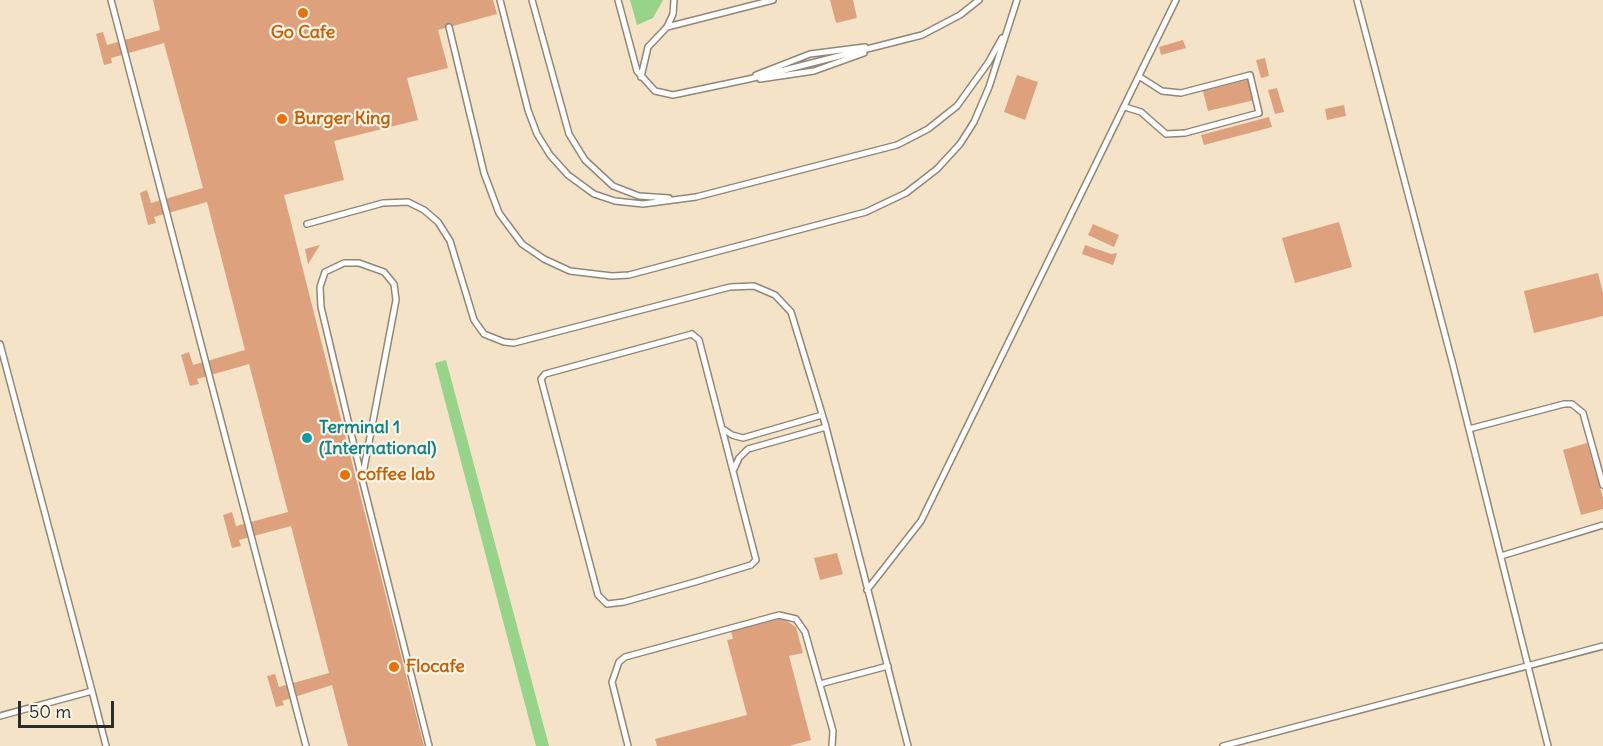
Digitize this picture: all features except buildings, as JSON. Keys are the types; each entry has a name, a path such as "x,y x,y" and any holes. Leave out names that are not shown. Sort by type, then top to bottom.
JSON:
{"lane":[{"path":"111,0 306,746"},
{"path":"500,0 528,110 537,134 550,155 568,175 594,194 615,201 643,204 696,197 897,145 928,129 957,106 971,88 1007,28"},
{"path":"532,0 569,134 585,160 614,186 639,196 696,197"},
{"path":"618,0 641,77 655,91 673,95 749,79 922,35 960,15 979,0"},
{"path":"641,77 648,47 667,27 673,14 674,0"},
{"path":"667,27 773,0"},
{"path":"449,27 484,173 499,213 522,244 544,259 570,270 612,276 629,274 866,212 906,193 937,169 960,144 974,122 989,87 1017,0"},
{"path":"867,590 921,521 1176,0"},
{"path":"1357,0 1502,556 1548,746"},
{"path":"749,79 789,60 810,54 831,49 874,48"},
{"path":"1125,107 1141,112 1166,134 1185,133 1259,113 1250,75 1181,93 1162,91 1140,77"},
{"path":"307,224 383,203 408,202 424,210 438,222 450,241 474,320 484,333 504,342 514,343 730,286 754,286 775,295 791,312 826,427 908,746"},
{"path":"362,479 396,300 394,284 384,272 359,263 344,263 325,272 320,287 321,307 362,479 429,746"},
{"path":"692,334 699,340 723,429 757,556 754,563 647,596 607,604 598,595 541,380 545,374 692,334"},
{"path":"0,344 106,746"},
{"path":"1469,429 1564,404 1572,404 1583,413 1603,485"},
{"path":"723,429 743,438 822,415"},
{"path":"734,469 739,458 748,449 826,427"},
{"path":"1502,556 1603,525"},
{"path":"628,746 612,682 615,668 625,657 779,615 789,616 801,624 806,632 833,731 832,746"},
{"path":"1223,746 1603,646"},
{"path":"820,684 888,666"},
{"path":"0,716 92,691"}],"green space":[{"path":"630,0 663,0 653,18 637,25"},
{"path":"446,360 549,746 536,746 435,363"}],"place":[{"name":"Go Cafe","path":"303,13"},
{"name":"Burger King","path":"282,119"},
{"name":"Terminal 1 (International)","path":"307,438"},
{"name":"coffee lab","path":"345,475"},
{"name":"Flocafe","path":"394,667"}]}
